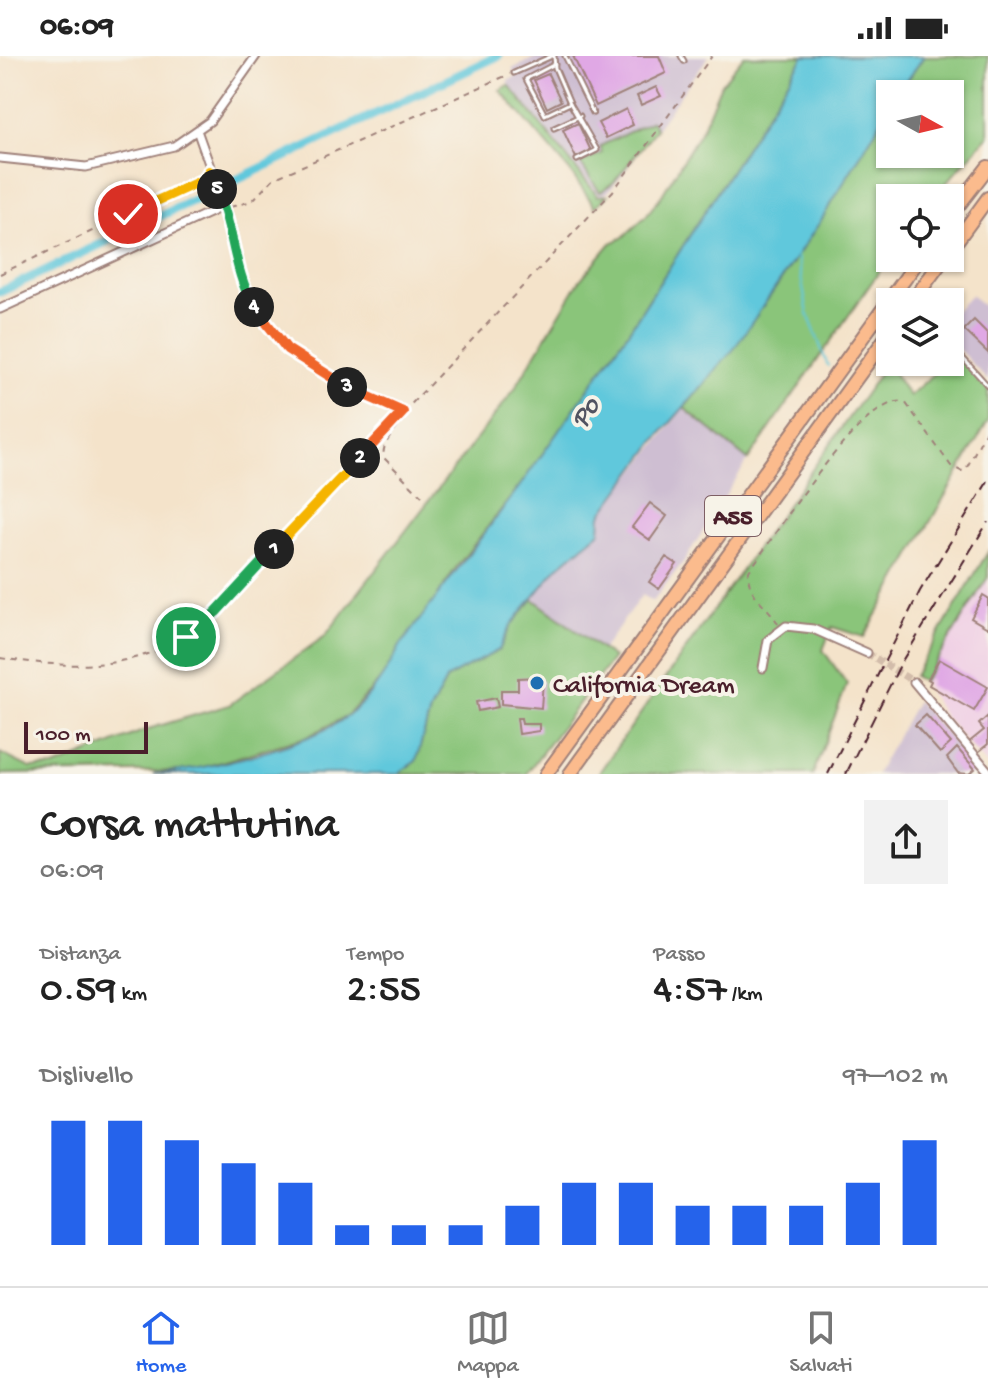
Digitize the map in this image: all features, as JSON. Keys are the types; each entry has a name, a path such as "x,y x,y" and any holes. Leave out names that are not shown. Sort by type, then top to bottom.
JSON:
{"highway":[{"path":"964,198 988,167"},
{"path":"964,231 988,198"},
{"name":"A55","path":"546,774 910,272"},
{"name":"A55","path":"570,774 876,351"}],"street":[{"path":"0,158 86,167 174,146 198,133 223,105 256,56"},
{"path":"0,309 224,206 198,133"},
{"path":"763,668 768,640 780,629 798,625 867,653"},
{"path":"914,682 988,771"}],"lane":[{"path":"514,73 553,56 570,103 597,150 577,160"},
{"path":"565,56 593,113"},
{"path":"681,56 684,61"},
{"path":"555,64 526,79 545,115 570,103"},
{"path":"554,128 580,116"},
{"path":"964,359 988,386"}],"path":[{"path":"0,658 49,665 103,666 143,657 186,637 216,612 613,191 712,56"},
{"path":"403,412 323,373 287,349 271,332 237,275 224,206 234,208 252,201 273,179 476,86 514,73"},
{"path":"0,274 205,179 209,171"},
{"path":"780,629 772,612 753,595 749,571 849,433 892,402 905,402 951,466 961,471 966,469 988,427"},
{"path":"403,412 402,421 385,444 384,458 422,496"}],"shaded area":[{"path":"539,56 709,56 620,178 607,193 599,195 507,81 516,77 512,69"},
{"path":"971,295 988,311 988,381 964,355 964,302"},
{"path":"684,408 748,460 684,561 653,601 642,595 602,650 533,599 558,567 600,532 601,515"},
{"path":"988,577 988,766 943,715 923,682"},
{"path":"917,701 980,769 982,774 876,774"}],"green space":[{"path":"744,56 804,56 627,334 522,483 455,569 389,671 347,716 307,737 190,771 0,774 0,753 30,768 54,767 148,729 229,705 325,636 514,390 580,280 611,243 622,238 645,217 662,195 703,127 721,84"},
{"path":"924,56 988,56 988,136 964,163 964,80 908,80"},
{"path":"509,85 598,196 608,195 595,207 569,170 500,90"},
{"path":"652,121 656,129 614,182 600,192 580,163 602,153 600,146"},
{"path":"876,129 876,168 960,168 945,184 876,184 876,272 879,272 748,460 684,408 768,299"},
{"path":"964,362 988,388 988,421 864,637 832,627 823,650 847,684 813,774 598,774 878,376 896,376 909,396 931,376 964,376"},
{"path":"988,552 988,577 923,682 914,676"},
{"name":"California Dream","path":"533,599 613,658 526,774 397,774 416,761 430,711 447,678 499,650 511,625"}],"water":[{"name":"Po","path":"804,56 924,56 908,80 876,80 876,129 820,222 734,349 659,436 601,515 600,532 558,567 511,625 499,650 447,678 430,711 416,761 397,774 153,774 255,755 309,737 349,715 372,692 400,646 522,483 627,334"}],"building":[{"path":"573,56 659,56 666,73 596,106"},
{"path":"548,74 561,101 547,108 534,80"},
{"path":"656,87 661,96 641,105 637,96"},
{"path":"626,109 633,125 606,138 598,123"},
{"path":"578,123 591,151 576,158 563,130"},
{"path":"974,320 988,334 988,353 964,330"},
{"path":"650,503 667,516 650,540 632,527"},
{"path":"666,557 677,564 659,589 649,582"},
{"path":"983,595 988,598 988,628 971,618"},
{"path":"939,659 988,687 974,711 929,685 931,681 928,679"},
{"path":"539,677 543,681 541,708 501,704 501,690 518,690 518,678"},
{"path":"496,698 498,707 478,711 476,702"},
{"path":"926,715 951,743 940,753 915,725"},
{"path":"988,716 988,744 977,753 968,743 984,730 979,724"},
{"path":"517,718 521,718 522,724 539,724 539,731 519,734"},
{"path":"957,748 975,769 969,774 958,773 947,758"}],"waterway":[{"path":"0,292 498,56"},
{"path":"797,256 808,314 828,366"}],"tunnel":[{"path":"867,653 914,682"}],"railway":[{"path":"828,774 920,591 988,481"},
{"path":"846,774 902,661 988,522"}],"place":[{"name":"California Dream","path":"537,683"}],"route":[{"path":"128,214 205,179 209,171 224,206 237,275 257,314 271,332 287,349 323,373 403,412 216,612 186,637"}]}
